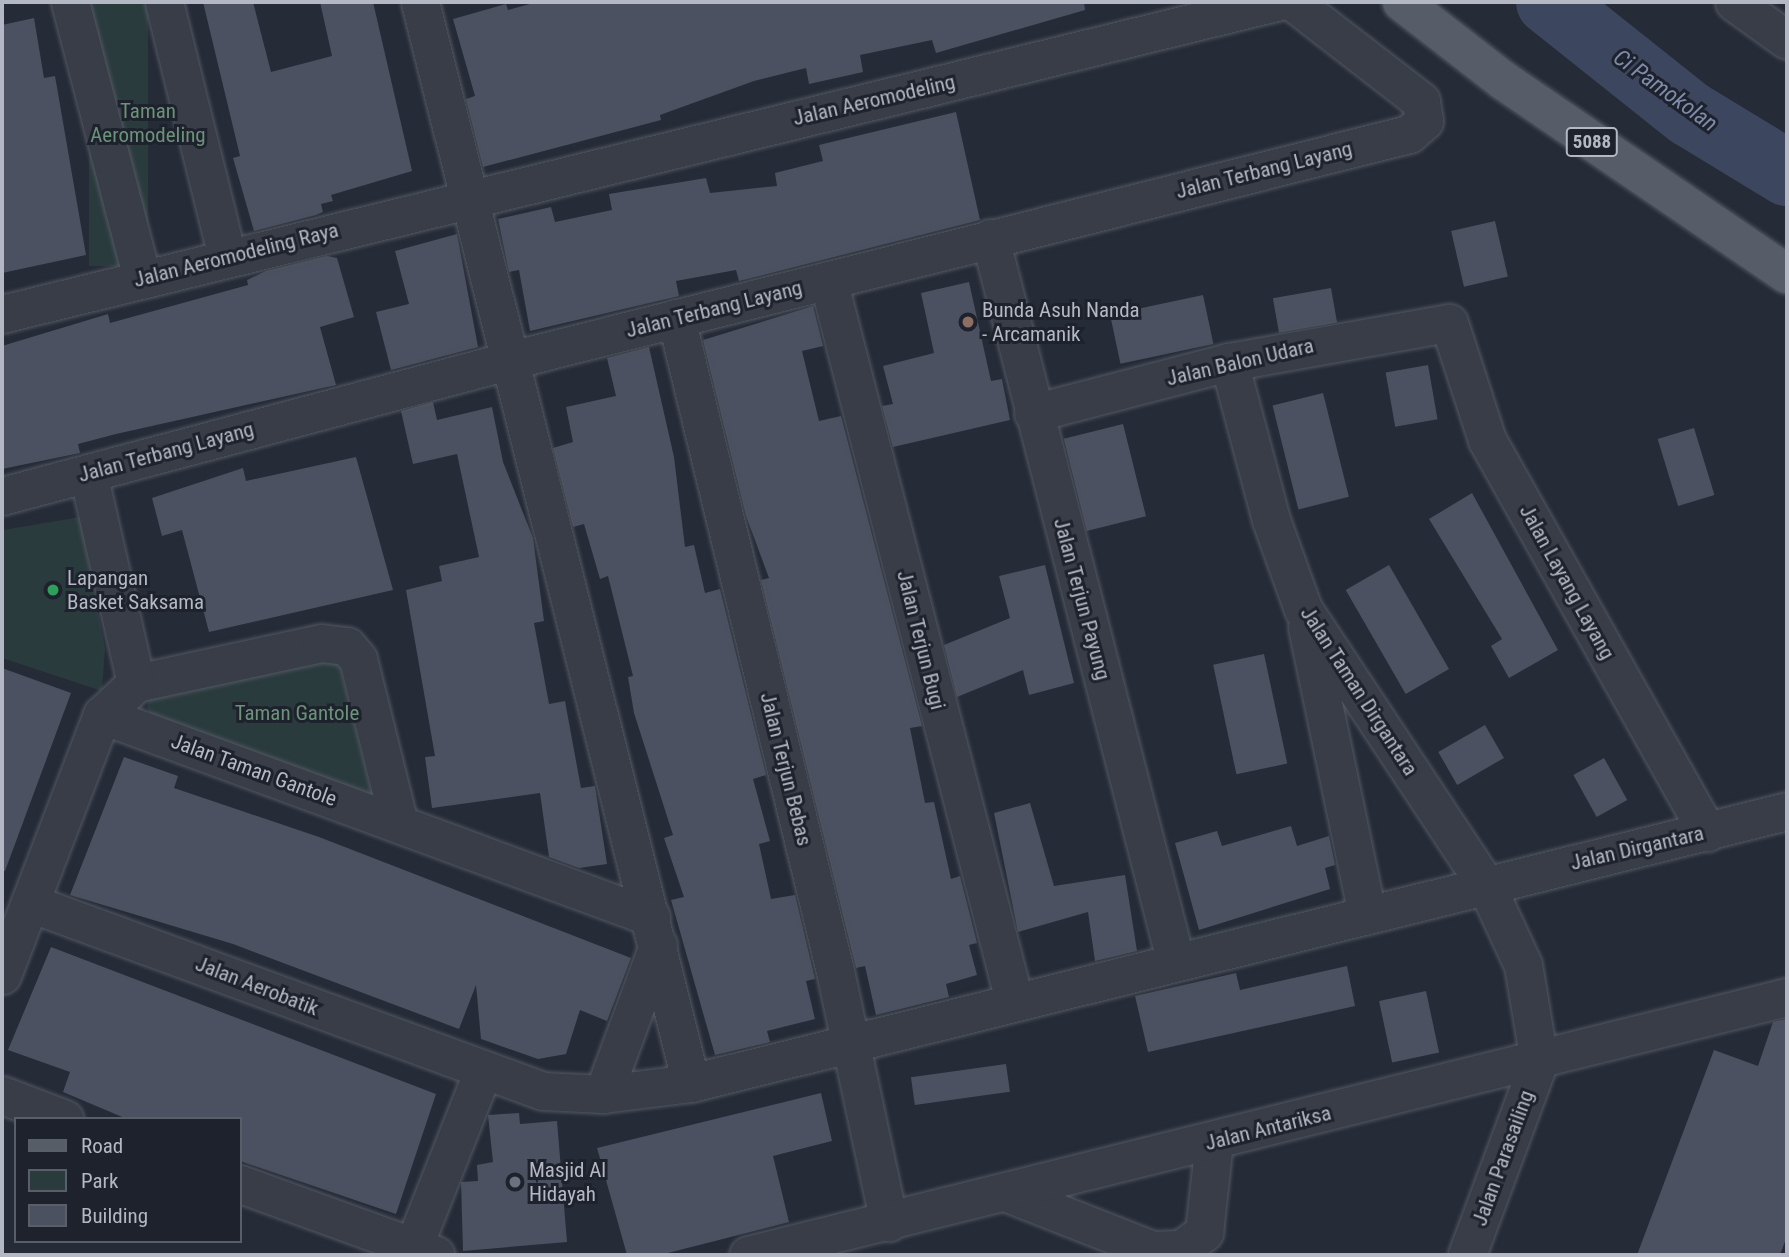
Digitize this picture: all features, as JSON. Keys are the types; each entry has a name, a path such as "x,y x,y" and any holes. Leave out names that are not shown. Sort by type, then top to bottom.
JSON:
{"main road":[{"name":"5088","path":"1402,2 1504,81 1787,274"}],"street":[{"path":"71,2 142,279"},
{"path":"164,2 227,257"},
{"path":"420,2 471,196 691,1083"},
{"name":"Jalan Aeromodeling","path":"471,196 1198,12 1276,2"},
{"name":"Jalan Terbang Layang","path":"2,496 511,360 1409,134 1424,121 1421,101 1293,2"},
{"path":"1734,2 1787,40"},
{"name":"Jalan Aeromodeling Raya","path":"2,314 471,196"},
{"name":"Jalan Terjun Payung","path":"990,238 1175,959"},
{"name":"Jalan Terjun Bugi","path":"828,279 1014,1000"},
{"name":"Jalan Terjun Bebas","path":"676,318 851,1044 889,1222"},
{"name":"Jalan Balon Udara","path":"1033,413 1229,362 1449,323"},
{"name":"Jalan Layang Layang","path":"1449,323 1487,440 1707,832"},
{"name":"Jalan Taman Dirgantara","path":"1229,362 1270,520 1303,609 1486,885 1523,965 1539,1061"},
{"path":"88,473 136,684"},
{"path":"1303,609 1367,913"},
{"path":"2,975 102,715 136,684 321,643 347,646 358,659 399,823"},
{"name":"Jalan Taman Gantole","path":"102,715 399,823 655,931"},
{"name":"Jalan Dirgantara","path":"1014,1000 1787,811"},
{"name":"Jalan Aerobatik","path":"30,903 542,1091 603,1094 691,1083 1014,1000"},
{"path":"603,1094 655,931"},
{"name":"Jalan Antariksa","path":"748,1255 1214,1142 1787,997"},
{"name":"Jalan Parasailing","path":"1467,1255 1539,1061"},
{"path":"242,1185 420,1253 483,1071"},
{"path":"2,1095 60,1117"},
{"path":"1006,1192 1152,1250 1181,1249 1204,1232 1214,1142"}],"green space":[{"name":"Taman Aeromodeling","path":"89,2 148,2 148,266 89,266"},
{"name":"Lapangan Basket Saksama","path":"80,517 105,649 102,691 2,658 3,530"},
{"name":"Taman Gantole","path":"331,658 340,668 372,795 152,715 147,708 149,697"}],"building":[{"path":"203,2 253,2 271,72 332,56 320,2 373,2 412,171 331,195 333,201 321,204 323,212 316,215 254,231 233,158 240,156"},
{"path":"537,2 1084,2 1085,10 936,53 932,40 860,55 863,72 809,84 806,68 754,81 660,115 661,120 483,167 466,99 475,96 453,19 506,4 508,10"},
{"path":"34,18 44,78 55,76 86,255 2,273 2,25"},
{"path":"956,112 980,220 739,281 736,270 676,281 679,296 530,331 519,270 509,272 498,219 551,207 555,222 612,210 609,194 706,178 710,193 777,186 775,173 823,161 819,145"},
{"path":"1495,221 1508,277 1464,287 1451,231"},
{"path":"457,234 478,347 391,370 376,312 409,304 395,251"},
{"path":"327,256 337,258 354,317 320,327 336,385 116,434 78,444 80,453 2,469 2,346 108,314 110,323 248,285 247,280 266,271"},
{"path":"969,282 991,381 1002,379 1010,420 893,447 882,406 893,404 883,366 934,353 921,293"},
{"path":"1331,288 1337,322 1279,333 1273,298"},
{"path":"1203,295 1213,344 1120,364 1110,315"},
{"path":"813,306 823,346 802,351 819,421 841,416 922,726 910,728 925,803 934,802 951,879 960,876 977,943 969,945 977,975 946,984 949,997 876,1015 865,966 856,968 761,580 769,578 746,516 703,340"},
{"path":"649,347 674,457 685,547 694,545 705,593 720,589 766,775 753,779 770,841 759,844 771,899 795,895 815,979 806,981 815,1019 767,1031 770,1042 715,1055 671,900 684,897 664,838 673,835 634,713 628,677 633,676 608,576 600,579 584,524 573,527 553,448 573,442 566,407 616,396 607,358"},
{"path":"1428,365 1438,419 1395,427 1386,372"},
{"path":"1323,393 1349,497 1298,509 1273,406"},
{"path":"433,402 437,420 492,407 503,462 533,538 544,621 534,623 549,704 565,701 581,788 595,786 607,864 579,868 549,857 540,793 432,808 425,757 435,756 406,590 442,581 439,566 479,557 457,454 413,464 401,411"},
{"path":"1123,424 1146,516 1087,531 1064,439"},
{"path":"1694,428 1714,495 1678,506 1658,439"},
{"path":"356,457 393,590 209,632 182,530 162,536 152,498 243,468 246,481"},
{"path":"1472,493 1558,650 1509,678 1491,646 1502,639 1429,519"},
{"path":"1045,565 1074,683 1029,695 1023,670 957,697 944,645 1010,618 999,576"},
{"path":"1389,565 1449,669 1406,694 1346,590"},
{"path":"1264,654 1287,764 1236,774 1213,665"},
{"path":"2,668 71,693 5,871 2,870"},
{"path":"1485,725 1504,758 1457,785 1438,752"},
{"path":"124,757 178,776 174,788 319,837 631,958 607,1021 580,1010 566,1054 538,1059 481,1039 476,985 459,1029 233,944 70,895"},
{"path":"1604,758 1627,800 1597,817 1573,775"},
{"path":"1030,803 1054,886 1125,875 1137,951 1095,961 1088,912 1018,932 994,813"},
{"path":"1291,826 1297,846 1329,836 1335,865 1325,868 1330,889 1199,930 1175,843 1217,831 1222,846"},
{"path":"51,947 436,1094 396,1214 242,1162 242,1117 122,1117 63,1092 70,1072 8,1050"},
{"path":"1347,966 1355,1006 1148,1052 1135,996 1236,973 1240,990"},
{"path":"1426,991 1439,1053 1392,1063 1379,1001"},
{"path":"1787,1019 1787,1236 1780,1255 1637,1255 1714,1050 1758,1066 1773,1022"},
{"path":"1006,1064 1010,1092 915,1105 911,1077"},
{"path":"821,1093 832,1141 773,1156 789,1222 660,1255 627,1255 597,1148"},
{"name":"Masjid Al Hidayah","path":"519,1113 520,1124 557,1121 567,1242 463,1251 461,1182 478,1181 477,1165 493,1162 488,1115"}],"waterway":[{"name":"Ci Pamokolan","path":"1549,2 1690,114 1787,173"}],"place":[{"name":"Bunda Asuh Nanda - Arcamanik","path":"968,322"},
{"name":"Lapangan Basket Saksama","path":"53,590"},
{"name":"Masjid Al Hidayah","path":"515,1182"}]}
